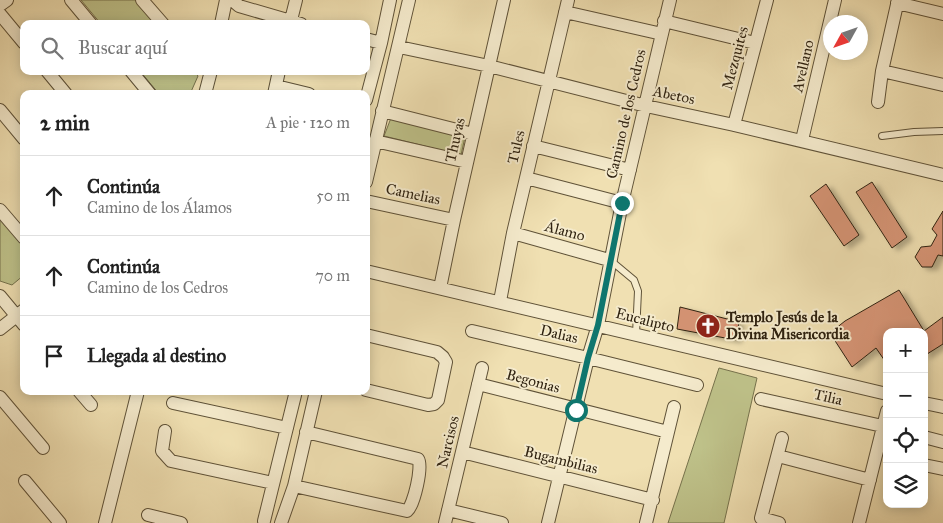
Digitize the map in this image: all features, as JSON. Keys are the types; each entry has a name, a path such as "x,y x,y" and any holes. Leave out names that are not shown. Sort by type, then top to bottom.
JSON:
{"street":[{"path":"0,5 6,0"},
{"path":"71,0 88,20"},
{"path":"142,0 160,20"},
{"path":"222,20 226,0"},
{"path":"232,0 239,6 284,20"},
{"path":"294,20 296,0"},
{"path":"369,90 390,0"},
{"path":"370,164 409,0"},
{"name":"Camino de los Cedros","path":"548,523 588,358 598,325 622,203 670,0"},
{"name":"Mezquites","path":"734,124 767,0"},
{"name":"Avellano","path":"802,140 835,0"},
{"name":"Thuyas","path":"440,288 489,66 501,1"},
{"path":"878,102 882,71 898,1 943,14"},
{"path":"567,6 663,28 755,43"},
{"name":"Tules","path":"500,302 513,233 567,6"},
{"path":"0,14 20,38"},
{"path":"370,40 381,42"},
{"name":"Abetos","path":"399,47 489,66 646,106 734,124 943,174"},
{"path":"882,71 943,85"},
{"path":"50,75 63,90"},
{"path":"134,75 147,90"},
{"path":"206,90 210,75"},
{"path":"275,90 278,75"},
{"path":"0,110 20,134"},
{"path":"382,111 474,134"},
{"path":"375,141 467,162"},
{"path":"533,146 630,170"},
{"path":"526,178 622,203"},
{"name":"Camelias","path":"370,202 454,220"},
{"path":"0,210 20,233"},
{"name":"Álamo","path":"513,233 610,260"},
{"name":"Eucalipto","path":"370,272 883,393"},
{"path":"0,296 20,316"},
{"path":"0,329 20,318"},
{"name":"Dalias","path":"472,331 697,386"},
{"path":"370,336 437,352 446,362 438,400 434,404 428,405 370,391"},
{"name":"Narcisos","path":"445,523 482,368"},
{"name":"Begonias","path":"478,384 668,432"},
{"path":"82,395 90,405"},
{"path":"267,522 273,484 295,395"},
{"path":"281,523 294,486 315,395"},
{"path":"0,397 43,448"},
{"path":"105,523 140,397"},
{"name":"Tilia","path":"761,399 883,427"},
{"path":"173,403 287,428"},
{"path":"928,404 943,407"},
{"path":"646,523 674,407"},
{"path":"165,431 162,451 171,461 273,484"},
{"path":"294,486 406,511 412,505 419,474 420,466 418,459 306,432"},
{"path":"779,523 761,518 782,438"},
{"path":"928,438 943,442"},
{"path":"859,523 870,480 882,455 883,441"},
{"name":"Bugambilias","path":"462,452 652,500"},
{"path":"778,456 870,480"},
{"path":"928,466 943,469"},
{"path":"25,481 60,523"},
{"path":"448,510 502,523"},
{"path":"148,516 181,523"}],"lane":[{"path":"882,136 943,131"},
{"path":"610,260 634,280 638,292 636,334"}],"green space":[{"path":"81,0 137,0 153,20 98,20"},
{"path":"143,75 198,76 192,90 156,90"},
{"path":"391,118 465,137 461,155 384,136"},
{"path":"0,216 20,240 20,278 12,285 0,281"},
{"path":"719,368 757,378 724,523 668,523"}],"building":[{"path":"872,182 907,237 892,248 856,192"},
{"path":"826,184 859,235 844,246 810,196"},
{"path":"943,211 943,256 938,255 932,267 922,267 915,257 921,247 931,246 937,235 932,229"},
{"path":"899,290 922,328 883,328 883,358 876,348 852,367 830,333 845,321"},
{"name":"Templo Jesús de la Divina Misericordia","path":"680,307 739,322 736,340 677,329"},
{"path":"943,317 943,344 928,353 928,328"}],"place":[{"name":"Templo Jesús de la Divina Misericordia","path":"708,326"}],"route":[{"path":"576,410 598,325 622,203"}]}
